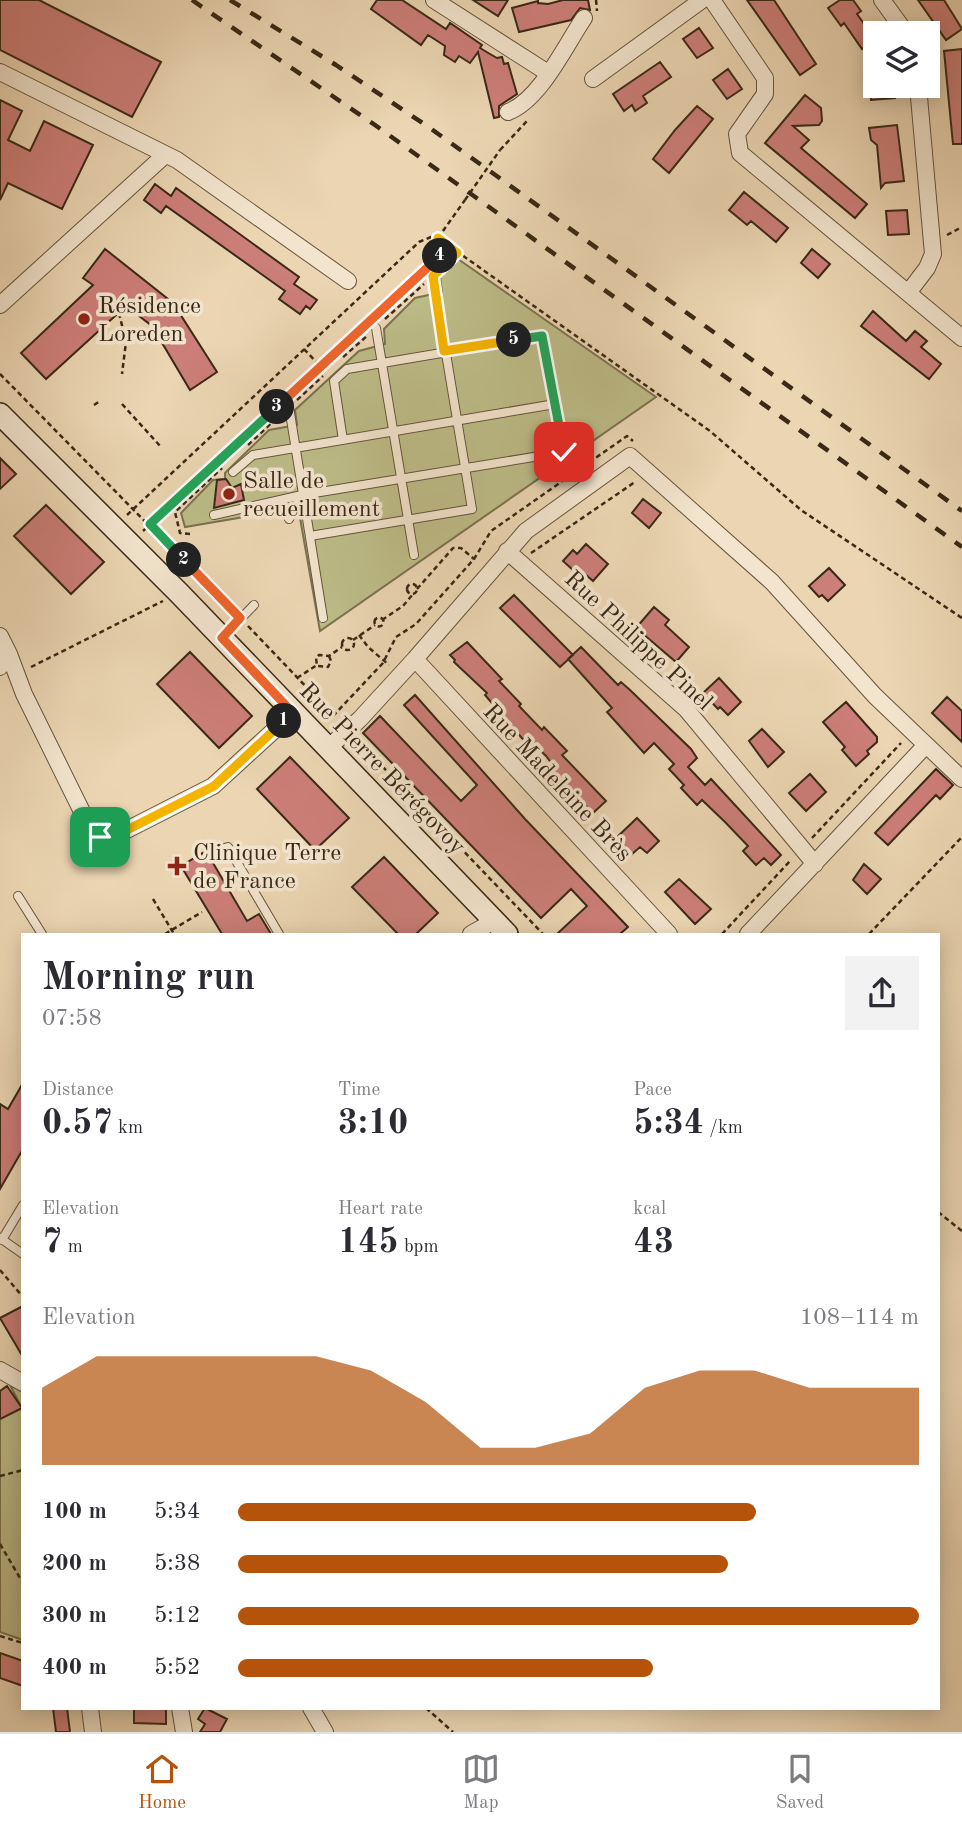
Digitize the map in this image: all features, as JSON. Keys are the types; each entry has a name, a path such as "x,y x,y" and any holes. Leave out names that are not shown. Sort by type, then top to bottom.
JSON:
{"street":[{"path":"593,79 702,0"},
{"path":"712,0 765,78 765,94 737,134 740,152 962,338"},
{"path":"882,0 897,21"},
{"path":"438,1 548,73"},
{"path":"508,112 522,107 584,18"},
{"path":"0,72 177,160 348,281"},
{"path":"908,293 932,260 933,235 919,98"},
{"path":"0,305 165,155"},
{"name":"Rue Pierre Bérégovoy","path":"0,414 114,526 327,749 509,928"},
{"path":"327,749 415,659 526,531 633,450 649,473 772,582 875,696 962,779"},
{"name":"Rue Philippe Pinel","path":"507,551 686,709 815,864"},
{"path":"0,636 4,660 16,674 92,832 109,839 214,786 293,713"},
{"name":"Rue Madeleine Brès","path":"415,659 668,933"},
{"path":"749,933 926,745"},
{"path":"477,933 509,928"},
{"path":"0,1370 21,1382"},
{"path":"90,1710 93,1732"},
{"path":"180,1710 184,1732"},
{"path":"312,1710 325,1732"}],"lane":[{"path":"310,536 472,509 433,276"},
{"path":"376,328 414,555"},
{"path":"215,515 302,495 564,452 542,336 347,369 334,381 343,440"},
{"path":"233,472 253,454 555,404"},
{"path":"289,407 323,618"},
{"path":"289,519 302,495"},
{"path":"222,638 254,605"},
{"path":"213,852 228,847 278,933"},
{"path":"18,896 41,933"},
{"path":"21,1208 1,1239 21,1253"}],"path":[{"path":"438,238 500,150"},
{"path":"933,235 947,235 962,227"},
{"path":"114,526 419,242 430,237 438,238 710,431 801,510 962,618"},
{"path":"289,396 441,256 442,247 438,238"},
{"path":"337,363 457,253"},
{"path":"119,313 126,342 122,374"},
{"path":"304,349 321,367"},
{"path":"241,451 327,372"},
{"path":"0,374 150,524 542,933"},
{"path":"94,405 100,401"},
{"path":"122,404 161,447"},
{"path":"130,543 279,405"},
{"path":"333,716 384,661 396,637 416,624 474,559 486,535 627,436 633,450"},
{"path":"190,534 180,533 175,512 222,468"},
{"path":"521,563 533,551 649,473"},
{"path":"317,665 316,658 319,654 329,656 342,647 351,649 353,640 359,635 375,625 381,626 382,620 403,606 453,548 461,548 474,559"},
{"path":"413,594 408,592 408,586 414,585 417,589"},
{"path":"16,674 179,593"},
{"path":"359,635 400,675"},
{"path":"342,647 341,643 345,638 353,640"},
{"path":"317,665 321,668 328,667 331,661 329,656"},
{"path":"298,678 317,665"},
{"path":"723,933 912,732"},
{"path":"870,933 962,837"},
{"path":"153,899 173,932 202,912"},
{"path":"509,928 532,923"},
{"path":"940,1214 962,1231"},
{"path":"0,1270 21,1295"},
{"path":"0,1476 21,1471"},
{"path":"0,1544 21,1580"},
{"path":"0,1636 21,1642"},
{"path":"428,1710 453,1732"}],"shaded area":[{"path":"458,259 656,397 320,631 300,518 286,510 185,527 181,513 213,480 225,479 225,473 269,430 297,425 295,410 359,351 385,344 384,329 415,298 442,292 440,276"},
{"path":"10,1385 21,1391 21,1406"},
{"path":"21,1408 21,1639 0,1632 0,1419"}],"building":[{"path":"0,0 39,0 161,62 132,117 0,50"},
{"path":"377,0 402,0 446,29 450,23 482,45 480,48 497,58 502,57 504,64 508,63 517,94 499,106 499,117 494,118 478,52 470,63 459,56 455,62 444,55 445,46 428,35 421,45 371,9"},
{"path":"473,0 508,0 498,16"},
{"path":"563,0 588,0 590,10 580,8 571,20 519,32 512,8 538,1 548,4"},
{"path":"747,0 774,0 816,64 800,75"},
{"path":"840,0 853,0 861,11 857,14 863,22 863,48 844,23 841,26 828,8"},
{"path":"918,0 944,0 962,29 946,40 940,31 940,21 933,21"},
{"path":"699,28 713,48 697,58 683,39"},
{"path":"962,49 962,144 953,144 944,51"},
{"path":"660,62 671,77 643,96 647,103 635,111 632,105 624,111 613,94"},
{"path":"728,69 742,89 727,99 713,80"},
{"path":"805,95 821,108 822,121 819,125 793,126 809,140 801,148 867,204 855,218 765,143"},
{"path":"0,100 22,111 8,140 30,151 44,121 93,145 62,209 8,183 0,200"},
{"path":"697,106 713,119 669,173 653,159"},
{"path":"897,125 904,181 885,183 881,188 877,145 871,140 869,128"},
{"path":"155,184 171,196 176,188 299,277 294,284 317,300 310,309 306,306 300,314 279,299 285,291 166,206 161,213 144,200"},
{"path":"744,192 788,228 776,242 751,221 747,225 729,210"},
{"path":"907,210 909,234 888,235 886,211"},
{"name":"Résidence Loreden","path":"105,249 173,303 217,372 190,390 152,326 126,306 46,379 21,353 93,285 83,278"},
{"path":"812,249 830,264 818,278 801,263"},
{"path":"873,311 906,341 915,331 927,341 921,347 941,364 929,379 861,326"},
{"path":"0,458 16,474 0,489"},
{"name":"Salle de recueillement","path":"226,479 232,488 241,484 244,500 214,508 217,480"},
{"path":"643,499 661,513 649,528 632,513"},
{"path":"46,505 104,562 71,594 14,536"},
{"path":"586,544 608,564 593,581 577,567 574,571 563,561 573,550 577,554"},
{"path":"829,568 845,585 828,601 822,595 819,597 809,586"},
{"path":"514,595 573,655 560,667 500,608"},
{"path":"654,607 669,620 665,625 689,647 676,662 636,628"},
{"path":"467,642 502,679 499,681 521,704 519,706 567,751 562,755 606,801 593,813 569,793 548,769 553,765 546,756 530,740 526,743 485,695 487,693 454,662 450,655"},
{"path":"581,647 618,685 621,682 691,749 697,758 688,767 705,785 711,779 781,855 771,865 764,858 756,865 743,851 748,846 725,822 702,800 697,805 681,788 684,785 669,769 674,764 654,743 644,753 607,712 612,708 568,659"},
{"path":"190,652 252,716 219,748 157,684"},
{"path":"719,678 741,702 728,715 720,707 718,709 703,693"},
{"path":"415,695 525,819 628,927 621,933 558,933 587,906 571,889 541,918 363,733 380,716 461,801 477,785 404,705"},
{"path":"947,697 962,711 962,742 932,713"},
{"path":"846,702 877,737 877,742 867,751 869,754 856,766 842,750 845,747 823,722"},
{"path":"762,729 784,752 768,767 749,741"},
{"path":"290,757 349,818 315,850 257,789"},
{"path":"936,769 953,785 940,799 936,795 888,845 875,833"},
{"path":"810,774 826,792 806,811 789,793"},
{"path":"637,818 659,841 647,853 640,847 631,855 613,841"},
{"path":"206,851 247,921 259,914 270,933 221,933 181,866"},
{"path":"384,857 438,913 417,933 397,933 352,887"},
{"path":"864,864 881,879 867,894 853,880"},
{"path":"679,879 711,909 695,924 665,892"},
{"path":"21,1086 21,1152 0,1189 0,1104 8,1109"},
{"path":"21,1307 21,1354 0,1318"},
{"path":"7,1386 21,1408 0,1419 0,1391"},
{"path":"0,1653 21,1660 21,1685 0,1678"},
{"path":"53,1710 67,1710 70,1732 56,1732"},
{"path":"134,1710 166,1710 166,1724 134,1723"},
{"path":"204,1710 209,1710 227,1719 220,1732 200,1732 205,1724 198,1719"}],"railway":[{"path":"192,0 375,125 962,547"},
{"path":"230,0 336,65 430,128 962,511"}],"place":[{"name":"Résidence Loreden","path":"84,319"},
{"name":"Salle de recueillement","path":"229,494"},
{"name":"Clinique Terre de France","path":"177,866"}],"route":[{"path":"100,837 109,839 214,786 293,713 222,638 240,618 150,524 433,264 441,256 442,247 438,238 457,253 433,276 444,351 542,336 564,452"}]}
